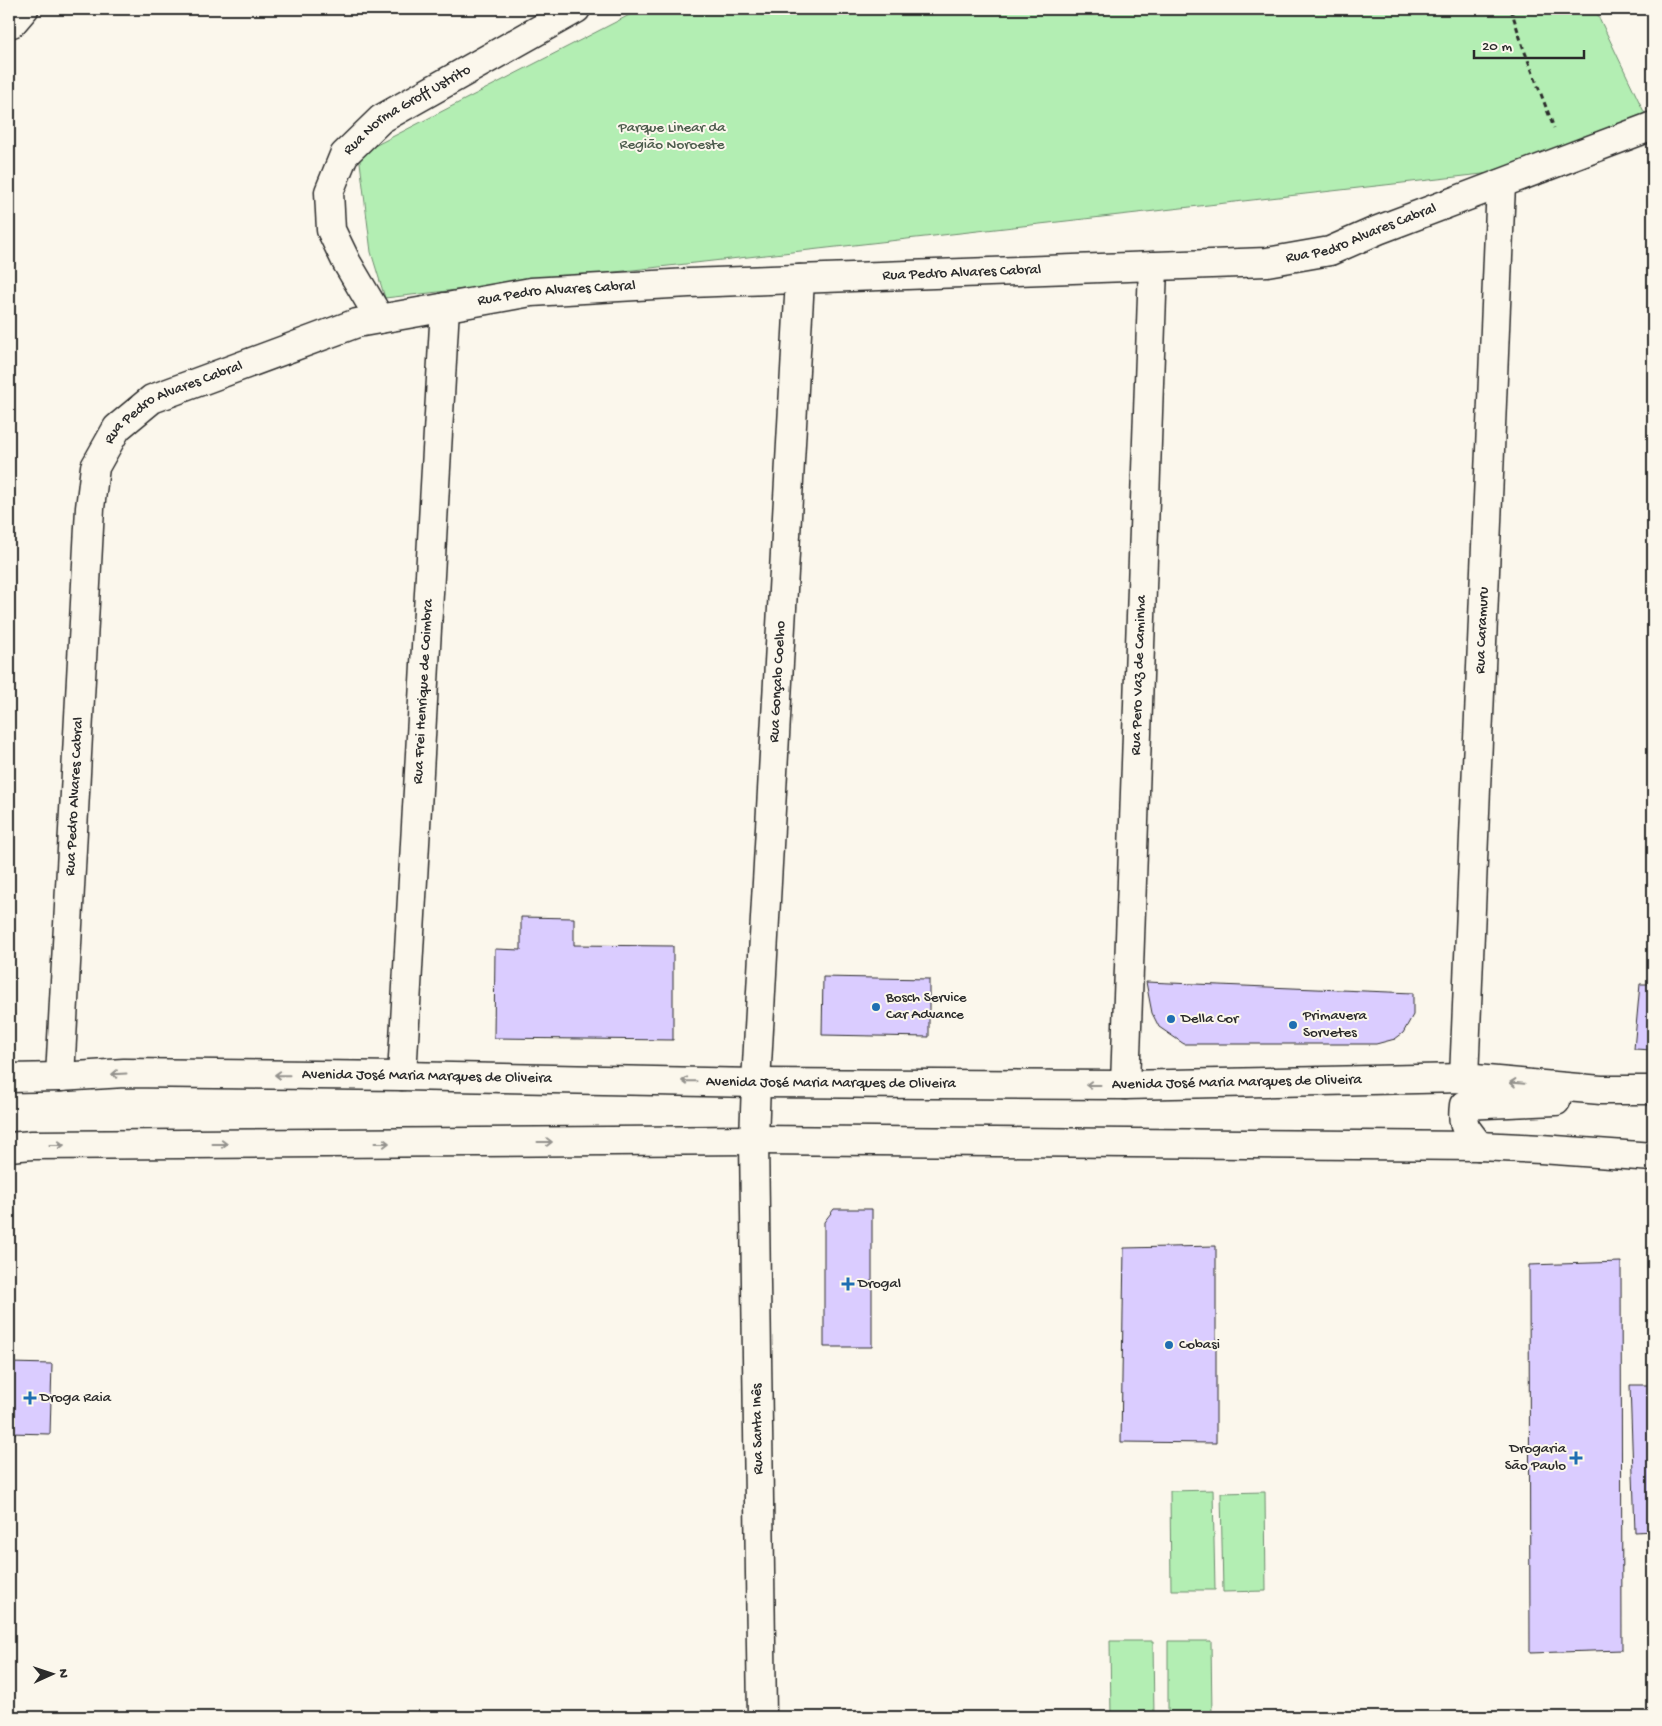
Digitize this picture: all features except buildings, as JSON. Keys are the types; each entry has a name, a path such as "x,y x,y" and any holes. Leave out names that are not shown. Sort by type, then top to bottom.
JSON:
{"street":[{"name":"Rua Norma Groff Ustrito","path":"380,319 331,230 329,192 344,154 381,119 576,9"},
{"name":"Rua Pedro Alvares Cabral","path":"60,1077 90,508 96,467 117,428 152,399 357,323 531,292 800,279 1267,262 1330,251 1378,230 1653,126"},
{"name":"Rua Caramuru","path":"1464,1078 1501,184"},
{"name":"Rua Pero Vaz de Caminha","path":"1125,1085 1153,266"},
{"name":"Rua Gonçalo Coelho","path":"754,1140 800,279"},
{"name":"Rua Frei Henrique de Coimbra","path":"402,1076 446,307"},
{"name":"Avenida José Maria Marques de Oliveira","path":"9,1078 124,1073 756,1083 1125,1085 1464,1078 1601,1090 1653,1090"},
{"path":"1479,1146 1464,1126 1462,1118 1464,1106 1564,1101 1601,1090"},
{"path":"9,1147 32,1145 754,1140 1479,1146 1653,1157"},
{"name":"Rua Santa Inês","path":"754,1140 762,1717"}],"path":[{"path":"1511,9 1523,47 1566,159"}],"green space":[{"name":"Parque Linear da Região Noroeste","path":"641,9 1595,9 1646,116 1509,171 385,298 371,252 359,154"},
{"path":"1213,1490 1215,1590 1171,1590 1170,1491"},
{"path":"1265,1492 1266,1591 1223,1592 1221,1493"},
{"path":"1110,1641 1153,1641 1154,1717 1111,1717"},
{"path":"1168,1641 1211,1641 1212,1717 1168,1717"}],"place":[{"name":"Bosch Service Car Advance","path":"876,1007"},
{"name":"Della Cor","path":"1171,1019"},
{"name":"Primavera Sorvetes","path":"1293,1025"},
{"name":"Drogal","path":"848,1284"},
{"name":"Cobasi","path":"1169,1345"},
{"name":"Droga Raia","path":"30,1398"},
{"name":"Drogaria São Paulo","path":"1576,1458"}]}
